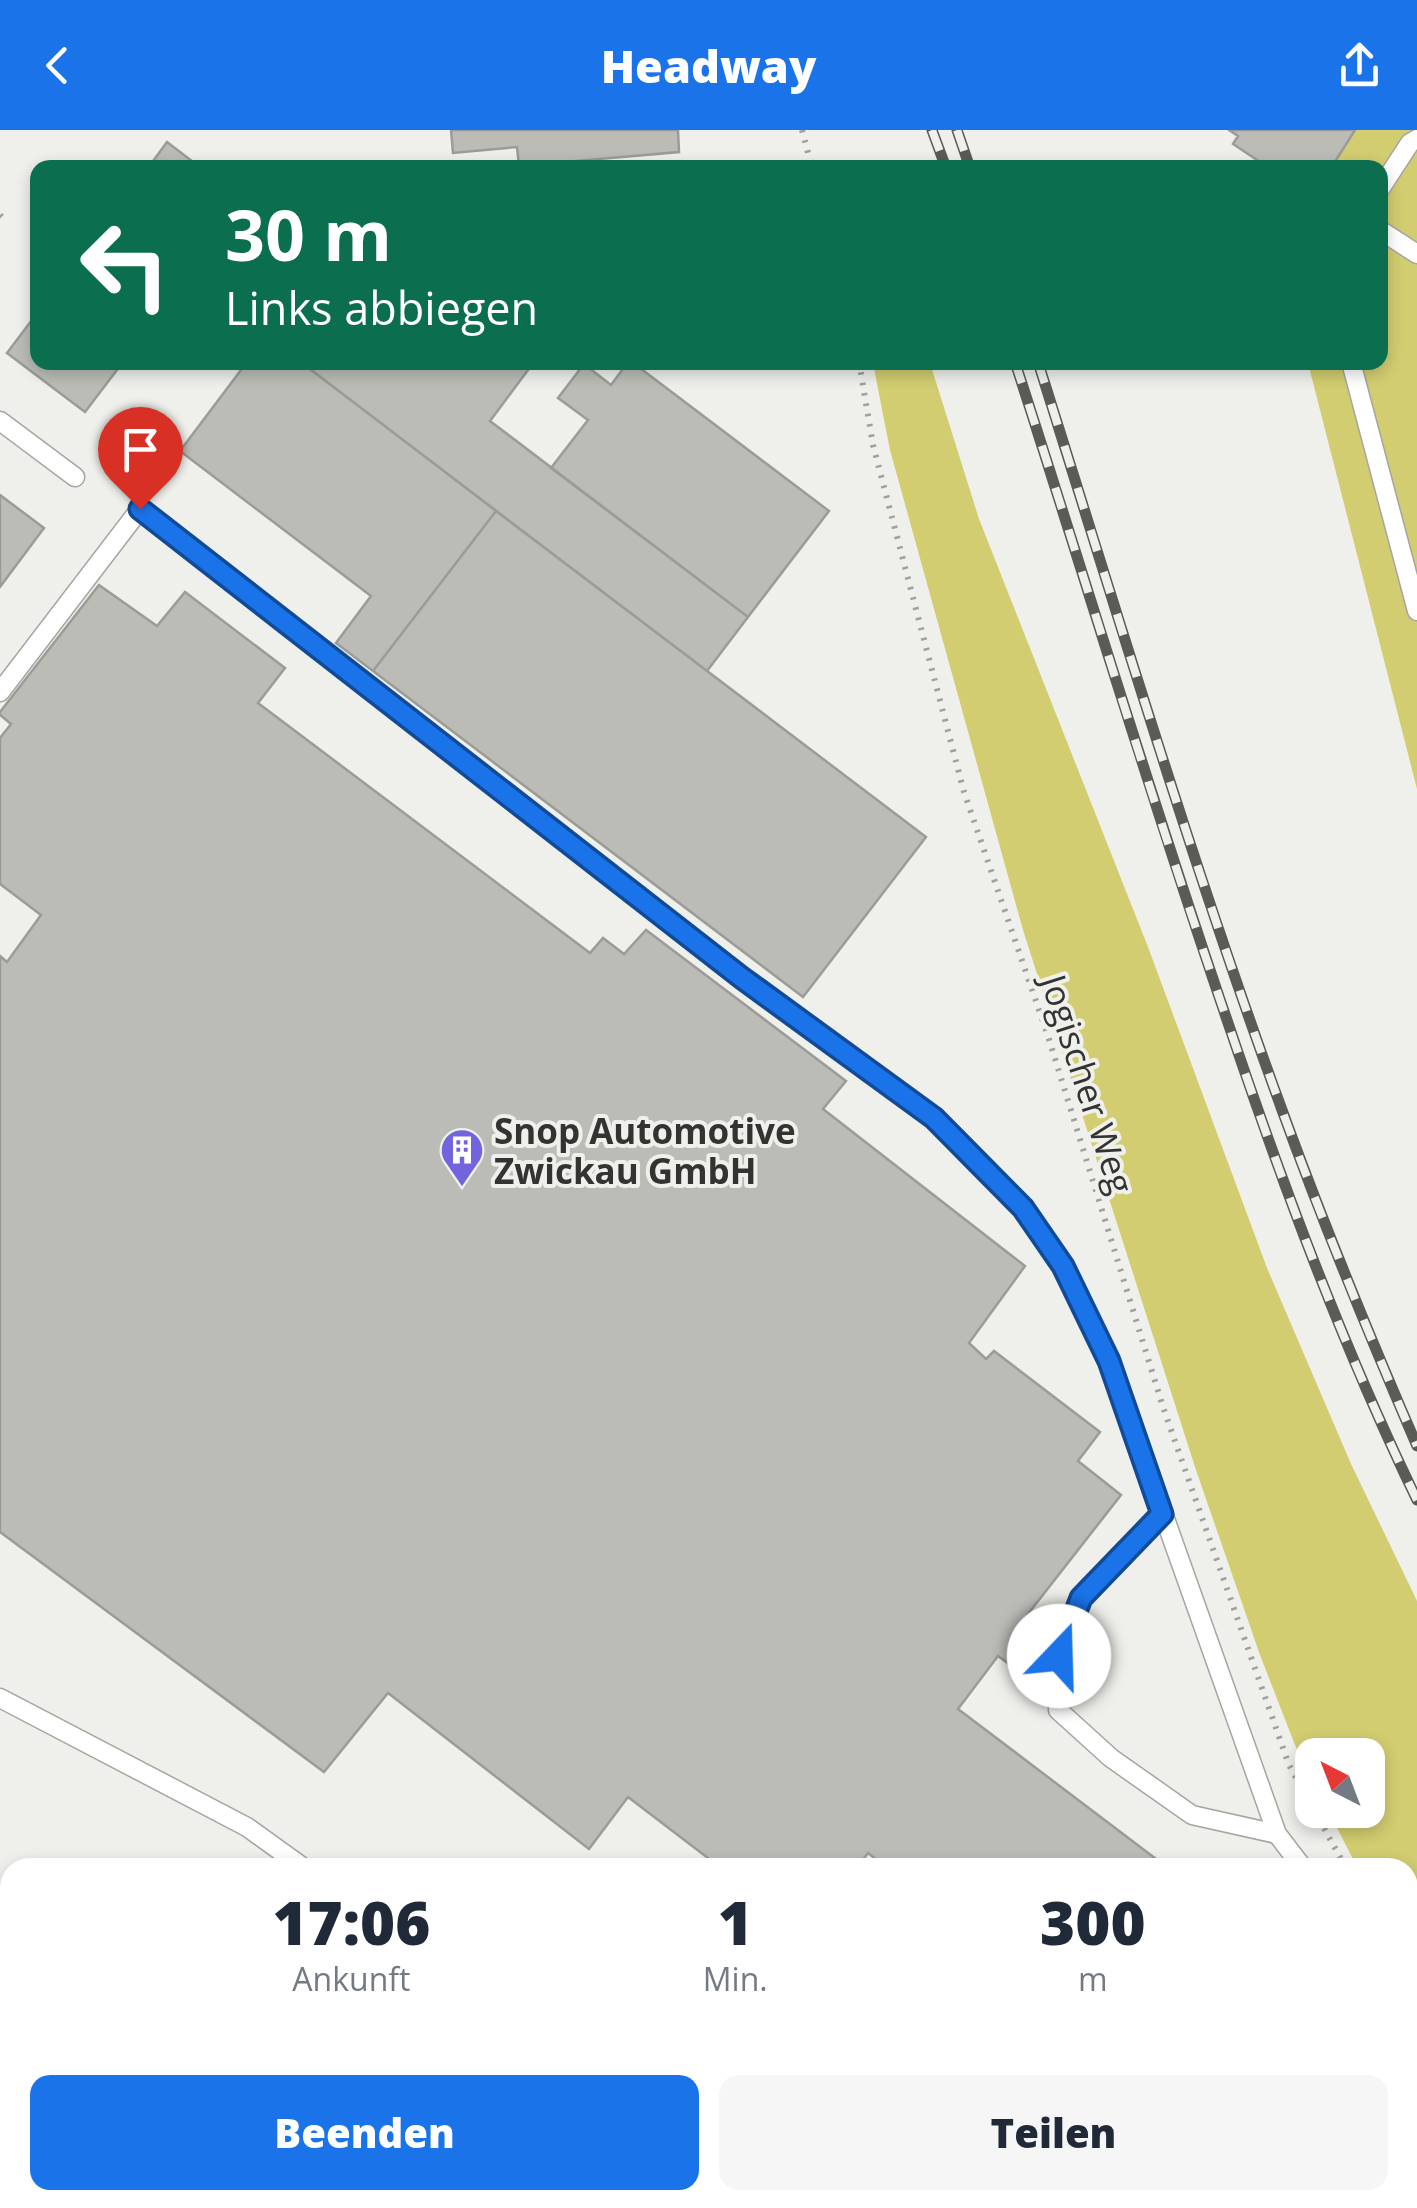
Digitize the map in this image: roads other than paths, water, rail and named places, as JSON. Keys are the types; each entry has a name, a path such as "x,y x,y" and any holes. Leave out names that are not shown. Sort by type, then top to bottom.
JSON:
{"lane":[{"path":"1388,178 1415,143"},
{"path":"1388,235 1417,254"},
{"path":"1353,370 1417,611"},
{"path":"0,421 75,477"},
{"path":"0,692 140,509 742,978 934,1118 1023,1208 1063,1266 1109,1361 1277,1834 1296,1858"},
{"path":"1162,1514 1081,1598 1059,1656 1058,1710 1111,1758 1192,1815 1277,1834"},
{"path":"0,1698 247,1827 290,1858"}],"railway":[{"path":"932,130 943,160"},
{"path":"957,130 967,160"},
{"path":"1018,370 1172,856 1269,1142 1338,1323 1417,1500"},
{"path":"1041,370 1249,1017 1330,1237 1417,1446"}],"place":[{"name":"Snop Automotive Zwickau GmbH","path":"462,1188"}]}
